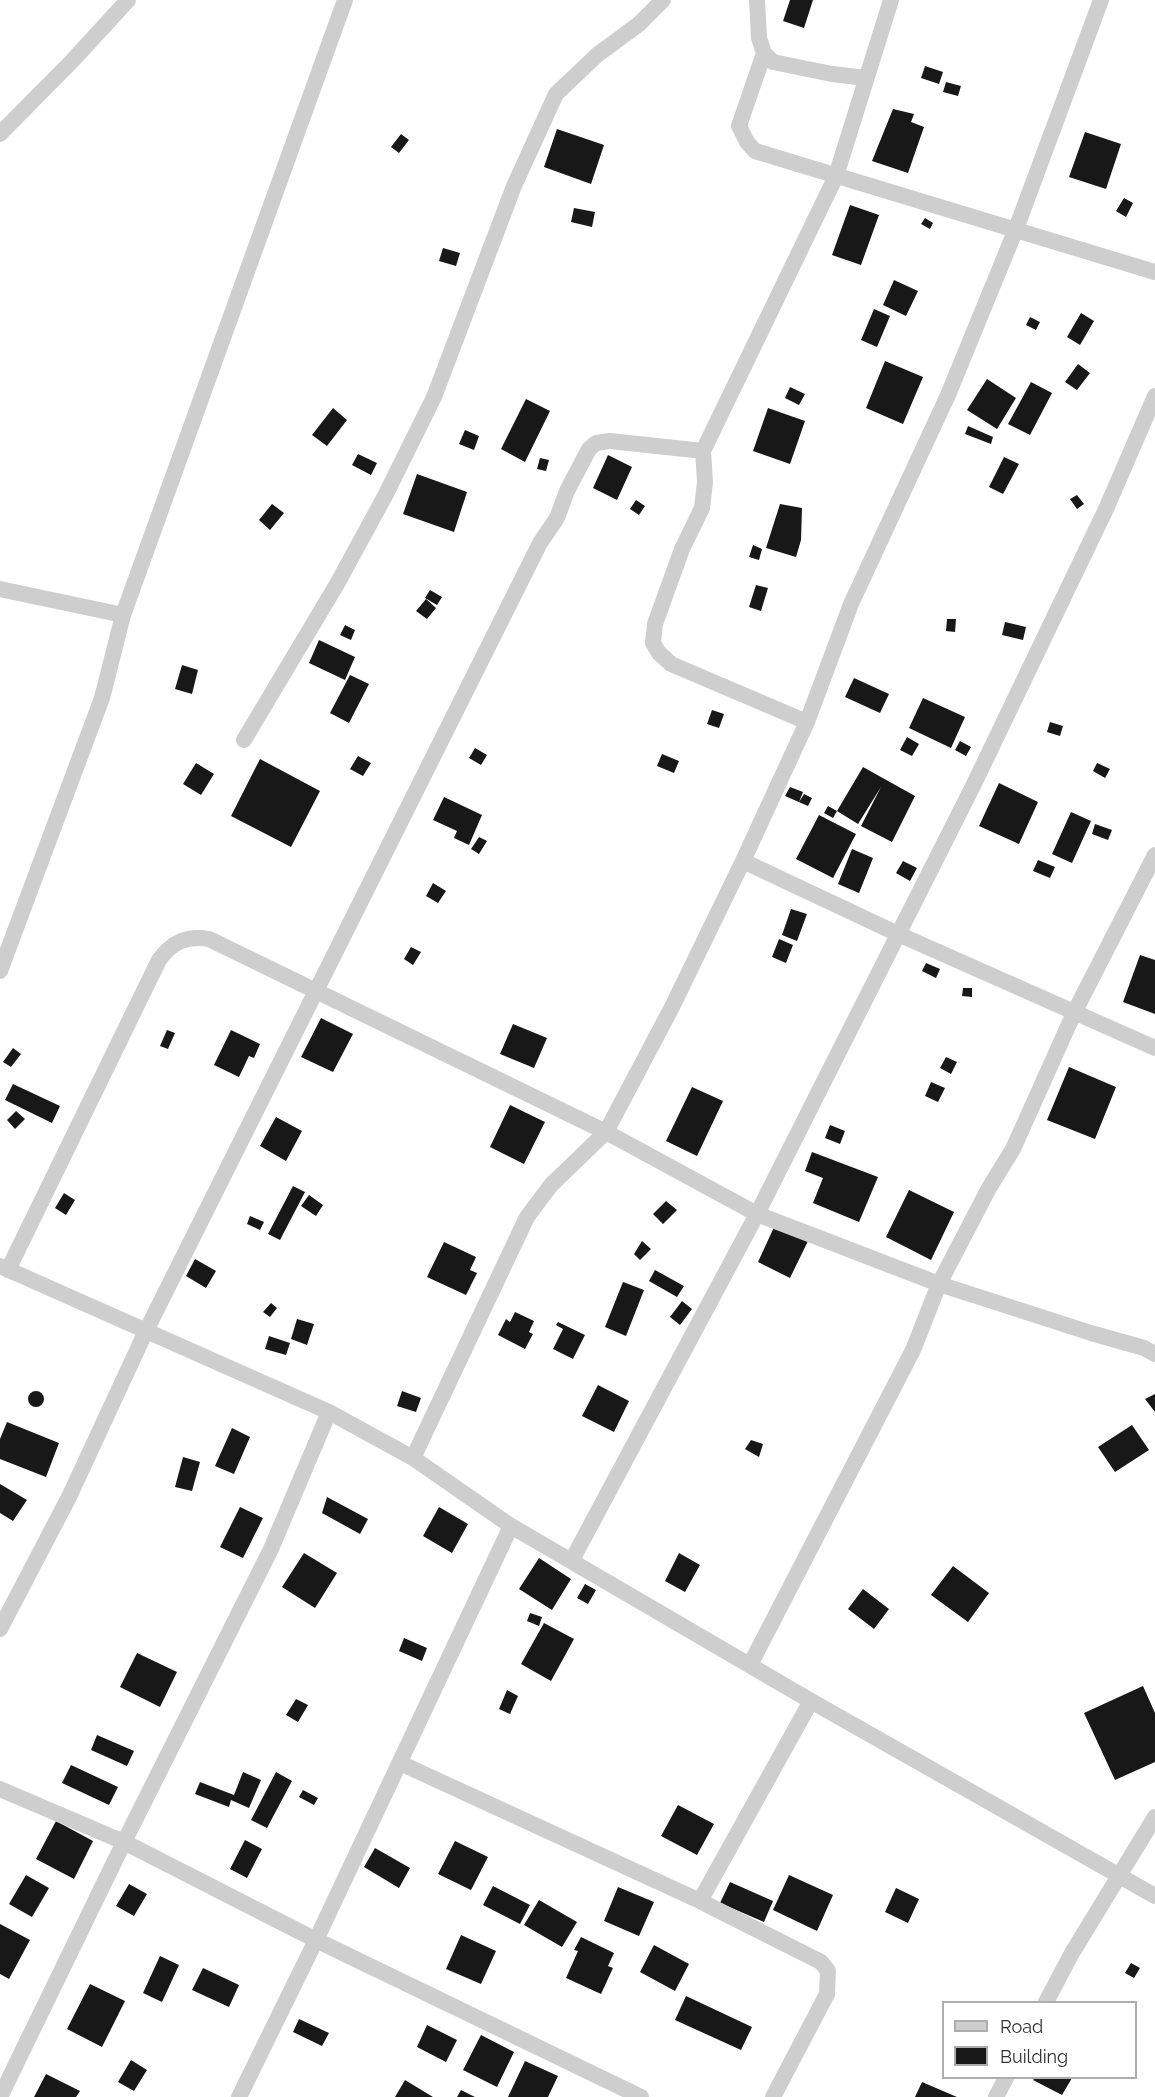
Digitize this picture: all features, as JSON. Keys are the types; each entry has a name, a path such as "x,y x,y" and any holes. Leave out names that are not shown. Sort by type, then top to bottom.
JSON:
{"street":[{"path":"0,134 128,0"},
{"path":"0,971 102,698 123,615 345,0"},
{"path":"244,740 337,584 385,496 434,397 514,186 556,94 597,56 639,24 663,0"},
{"path":"757,0 759,38 764,53 773,62 832,74 866,78"},
{"path":"807,722 671,664 659,653 653,643 655,624 682,549 702,508 705,482 703,451 836,176 891,0"},
{"path":"413,1458 527,1217 552,1185 606,1132 672,1007 743,861 807,722 851,604 948,395 1016,229 1101,0"},
{"path":"764,53 739,126 747,142 755,151 1155,272"},
{"path":"572,1560 757,1214 973,786 1106,509 1155,396"},
{"path":"0,1629 69,1497 146,1331 314,991 540,543 557,518 567,491 590,449 596,443 610,441 703,451"},
{"path":"0,590 123,615"},
{"path":"750,1665 913,1350 939,1284 989,1188 1013,1149 1074,1013 1155,855"},
{"path":"743,861 898,934 1155,1048"},
{"path":"1155,1354 1144,1348 939,1284 757,1214 606,1132 209,939 198,937 175,943 159,960 4,1268 328,1412 413,1458 511,1526 811,1701 1155,1896"},
{"path":"0,2097 124,1842 271,1549 328,1412"},
{"path":"239,2097 316,1940 511,1526"},
{"path":"700,1901 811,1701"},
{"path":"400,1763 700,1901 821,1962 828,1971 827,1994 773,2097"},
{"path":"0,1789 124,1842 316,1940 641,2097"},
{"path":"1047,2001 1072,1953 1155,1817"},
{"path":"996,2097 1005,2079"}],"building":[{"path":"790,0 813,0 804,28 783,21"},
{"path":"925,66 943,72 939,84 921,78"},
{"path":"946,82 961,86 958,96 943,92"},
{"path":"893,109 914,114 911,122 924,127 908,173 872,161"},
{"path":"557,129 604,145 591,184 544,167"},
{"path":"1085,132 1121,144 1106,189 1069,177"},
{"path":"401,134 409,140 399,153 391,147"},
{"path":"1124,198 1133,203 1126,217 1116,211"},
{"path":"850,205 879,215 861,265 832,255"},
{"path":"574,208 595,212 592,227 571,222"},
{"path":"925,218 933,223 930,229 921,224"},
{"path":"443,248 460,253 456,266 439,261"},
{"path":"894,280 918,291 906,316 883,305"},
{"path":"874,309 890,316 877,347 861,340"},
{"path":"1081,313 1094,321 1080,345 1067,337"},
{"path":"1030,317 1040,322 1036,330 1026,325"},
{"path":"885,361 923,377 903,424 866,408"},
{"path":"1078,364 1090,373 1077,390 1065,382"},
{"path":"987,379 1016,398 997,429 967,410"},
{"path":"1031,382 1052,393 1030,435 1008,424"},
{"path":"790,387 805,394 799,405 785,398"},
{"path":"526,399 550,411 525,462 501,449"},
{"path":"333,408 347,420 327,446 312,435"},
{"path":"768,408 805,421 790,464 753,451"},
{"path":"968,426 993,437 991,444 965,434"},
{"path":"465,430 479,436 474,450 459,444"},
{"path":"358,454 377,463 371,475 352,465"},
{"path":"608,455 632,467 617,500 593,488"},
{"path":"1004,457 1019,464 1003,494 989,487"},
{"path":"540,458 549,460 546,471 537,469"},
{"path":"417,474 467,492 454,532 403,514"},
{"path":"1077,495 1084,504 1077,509 1070,499"},
{"path":"636,500 645,506 639,515 630,509"},
{"path":"272,504 284,513 270,530 259,520"},
{"path":"780,504 802,508 801,540 796,557 766,548"},
{"path":"753,545 762,549 759,560 749,557"},
{"path":"756,585 768,588 761,611 749,607"},
{"path":"430,590 442,597 437,605 425,598"},
{"path":"426,599 436,608 427,619 416,611"},
{"path":"947,619 956,619 955,632 946,631"},
{"path":"1005,622 1026,627 1023,640 1002,635"},
{"path":"345,625 355,630 351,640 340,635"},
{"path":"319,640 355,657 345,680 309,663"},
{"path":"182,665 198,670 192,694 175,689"},
{"path":"350,675 369,684 349,723 330,713"},
{"path":"854,678 889,694 880,713 845,697"},
{"path":"923,698 965,717 951,748 909,728"},
{"path":"712,710 724,714 719,728 707,724"},
{"path":"1050,722 1063,726 1060,736 1047,732"},
{"path":"907,737 919,744 912,756 900,750"},
{"path":"960,741 971,747 966,756 955,750"},
{"path":"475,748 487,755 481,765 469,758"},
{"path":"662,754 679,761 674,773 657,766"},
{"path":"358,756 371,763 363,776 350,769"},
{"path":"260,759 320,791 291,847 231,816"},
{"path":"196,763 214,774 201,795 183,784"},
{"path":"1097,763 1110,769 1105,778 1093,771"},
{"path":"863,767 915,796 892,842 861,826 881,787 858,824 837,811"},
{"path":"999,783 1038,802 1019,844 979,826"},
{"path":"790,787 803,792 799,802 804,794 812,798 808,806 785,796"},
{"path":"444,797 482,815 469,845 454,838 457,831 433,820"},
{"path":"828,806 837,811 833,818 824,813"},
{"path":"1071,812 1091,821 1072,863 1052,854"},
{"path":"819,815 856,834 833,878 796,859"},
{"path":"1095,824 1112,830 1108,840 1092,834"},
{"path":"479,837 487,841 479,854 471,849"},
{"path":"852,849 873,858 859,893 838,884"},
{"path":"1038,860 1055,867 1050,878 1033,871"},
{"path":"903,861 917,868 910,881 896,873"},
{"path":"433,883 446,891 438,903 426,896"},
{"path":"791,909 807,914 797,941 782,935"},
{"path":"779,939 793,945 786,963 772,957"},
{"path":"411,947 421,952 413,965 404,959"},
{"path":"1140,955 1155,960 1155,1014 1123,1002"},
{"path":"926,963 940,969 936,978 922,971"},
{"path":"963,988 972,988 972,997 962,996"},
{"path":"321,1018 353,1034 333,1072 301,1057"},
{"path":"513,1024 547,1038 534,1068 500,1054"},
{"path":"167,1030 175,1033 168,1049 160,1046"},
{"path":"231,1030 260,1044 254,1058 249,1056 239,1077 214,1065"},
{"path":"13,1048 21,1054 11,1067 3,1062"},
{"path":"946,1057 957,1062 951,1074 940,1068"},
{"path":"1069,1067 1116,1087 1095,1139 1047,1120"},
{"path":"931,1082 945,1088 938,1102 925,1096"},
{"path":"13,1084 60,1106 52,1123 5,1100"},
{"path":"692,1087 723,1101 697,1156 666,1141"},
{"path":"510,1105 545,1122 524,1164 490,1147"},
{"path":"16,1111 25,1119 15,1129 7,1120"},
{"path":"276,1117 302,1131 286,1161 260,1146"},
{"path":"830,1125 845,1131 840,1144 825,1138"},
{"path":"812,1152 878,1177 859,1222 813,1203 823,1178 805,1171"},
{"path":"293,1186 305,1192 280,1240 268,1234"},
{"path":"909,1190 954,1212 931,1260 886,1237"},
{"path":"64,1193 75,1200 66,1215 55,1208"},
{"path":"309,1195 323,1205 316,1216 301,1206"},
{"path":"666,1201 677,1210 663,1224 653,1214"},
{"path":"250,1216 264,1222 260,1230 247,1224"},
{"path":"775,1225 808,1241 790,1278 758,1262"},
{"path":"642,1241 651,1249 640,1260 634,1254"},
{"path":"444,1242 476,1257 470,1270 477,1273 466,1295 427,1277"},
{"path":"195,1259 216,1271 206,1288 186,1276"},
{"path":"655,1270 684,1286 677,1297 649,1281"},
{"path":"623,1282 644,1290 626,1336 605,1327"},
{"path":"682,1301 692,1309 680,1325 670,1317"},
{"path":"271,1303 277,1308 270,1317 263,1312"},
{"path":"515,1312 534,1321 529,1332 533,1334 525,1349 498,1335 506,1319 510,1322"},
{"path":"297,1319 314,1324 307,1345 291,1339"},
{"path":"558,1322 585,1335 573,1359 553,1349 563,1329 556,1325"},
{"path":"269,1336 290,1343 286,1355 265,1349"},
{"path":"598,1385 629,1401 614,1432 582,1416"},
{"path":"36,1391 44,1399 36,1407 28,1399"},
{"path":"402,1391 421,1398 416,1412 397,1406"},
{"path":"1155,1394 1155,1412 1145,1399"},
{"path":"7,1422 59,1443 46,1477 0,1459 0,1439"},
{"path":"1132,1425 1149,1450 1115,1472 1098,1447"},
{"path":"232,1428 250,1437 234,1474 215,1466"},
{"path":"751,1440 763,1444 759,1457 745,1449"},
{"path":"183,1457 200,1462 192,1491 175,1487"},
{"path":"0,1484 27,1500 13,1521 0,1513"},
{"path":"327,1497 368,1519 360,1534 322,1513"},
{"path":"240,1507 263,1518 243,1558 220,1547"},
{"path":"439,1507 468,1524 452,1553 423,1536"},
{"path":"304,1553 337,1573 315,1608 282,1587"},
{"path":"679,1553 700,1565 685,1592 665,1581"},
{"path":"539,1558 571,1579 552,1610 519,1589"},
{"path":"953,1566 989,1593 968,1622 931,1595"},
{"path":"585,1584 596,1590 588,1604 577,1598"},
{"path":"863,1589 889,1609 874,1629 848,1609"},
{"path":"530,1613 542,1617 539,1626 527,1621"},
{"path":"544,1623 574,1639 551,1681 521,1664"},
{"path":"404,1638 427,1648 422,1661 399,1651"},
{"path":"137,1653 177,1672 160,1707 120,1687"},
{"path":"1143,1686 1155,1713 1155,1762 1115,1780 1084,1713"},
{"path":"507,1690 518,1696 510,1714 499,1709"},
{"path":"296,1699 308,1705 298,1722 286,1715"},
{"path":"97,1735 134,1751 127,1766 91,1750"},
{"path":"71,1765 118,1787 109,1805 62,1783"},
{"path":"243,1772 261,1780 249,1808 231,1800 229,1807 195,1794 200,1782 234,1795"},
{"path":"276,1772 292,1781 267,1828 251,1820"},
{"path":"303,1790 318,1798 314,1805 299,1797"},
{"path":"678,1805 714,1824 697,1855 661,1836"},
{"path":"56,1821 93,1841 74,1879 36,1859"},
{"path":"245,1840 262,1849 247,1878 230,1869"},
{"path":"455,1841 488,1857 471,1890 438,1874"},
{"path":"375,1848 410,1868 399,1888 364,1867"},
{"path":"26,1875 49,1888 32,1917 9,1904"},
{"path":"789,1875 833,1895 817,1931 773,1910"},
{"path":"730,1882 773,1901 764,1922 720,1903"},
{"path":"129,1884 147,1894 134,1916 116,1906"},
{"path":"493,1886 530,1905 520,1924 483,1905"},
{"path":"618,1887 654,1902 639,1936 604,1921"},
{"path":"896,1888 919,1899 908,1923 885,1912"},
{"path":"539,1900 577,1922 562,1947 524,1925"},
{"path":"0,1924 30,1940 9,1979 0,1974"},
{"path":"461,1935 496,1951 481,1984 446,1969"},
{"path":"581,1937 614,1953 608,1966 613,1968 601,1994 566,1978 578,1951 574,1950"},
{"path":"654,1945 689,1964 675,1991 640,1972"},
{"path":"160,1956 179,1965 162,2002 143,1993"},
{"path":"1131,1963 1140,1968 1134,1978 1125,1973"},
{"path":"203,1968 239,1985 229,2007 192,1990"},
{"path":"90,1984 125,2001 102,2047 67,2029"},
{"path":"686,1996 752,2027 741,2050 675,2020"},
{"path":"299,2019 329,2033 322,2046 293,2032"},
{"path":"427,2025 457,2040 446,2062 417,2047"},
{"path":"481,2035 514,2052 497,2087 463,2070"},
{"path":"131,2060 147,2070 134,2091 118,2082"},
{"path":"525,2061 558,2076 548,2097 508,2097"},
{"path":"46,2074 80,2091 76,2097 34,2097"},
{"path":"1034,2079 1071,2079 1062,2095"},
{"path":"405,2080 433,2097 395,2097"},
{"path":"922,2082 957,2097 915,2097"},
{"path":"461,2090 475,2097 457,2097"}]}
